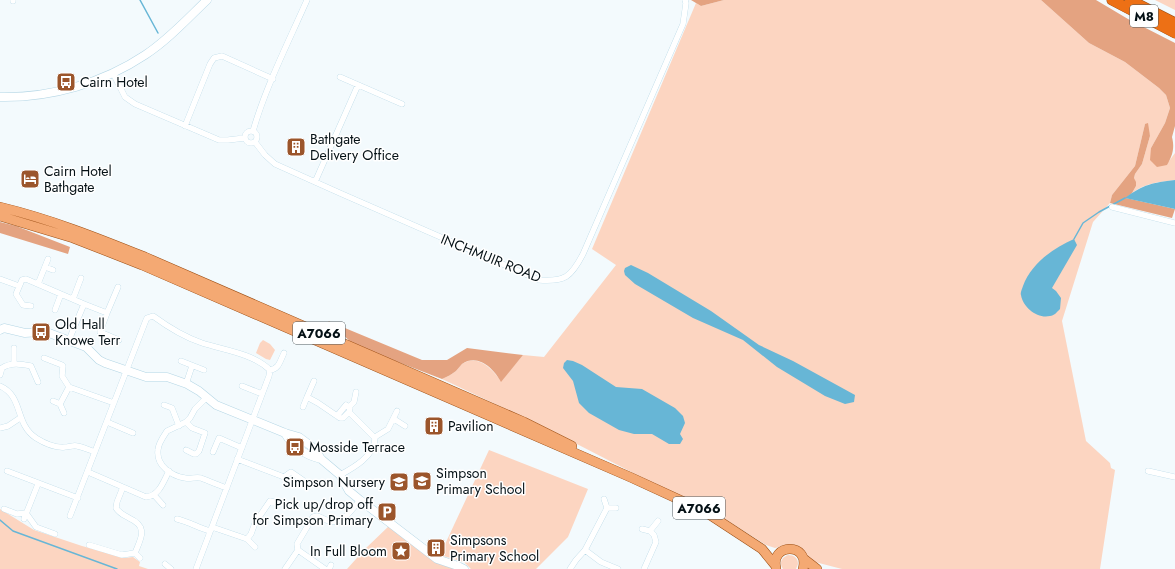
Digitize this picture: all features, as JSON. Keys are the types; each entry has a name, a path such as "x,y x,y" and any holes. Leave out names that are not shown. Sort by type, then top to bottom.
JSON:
{"highway":[{"name":"M8","path":"1113,0 1175,34"},
{"name":"M8","path":"1130,0 1175,23"}],"main road":[{"name":"A7066","path":"0,202 10,209"},
{"name":"A7066","path":"0,207 100,239 145,257 524,422 630,477"},
{"name":"A7066","path":"0,216 46,229 142,265 630,477 704,511 762,549 776,567"},
{"name":"A7066","path":"762,549 779,553"},
{"name":"A7066","path":"776,567 776,557 779,553 783,550 793,549 798,551 804,559 817,569"},
{"path":"803,569 804,559"}],"street":[{"path":"0,97 51,93 79,86 113,73 156,47 207,0"},
{"path":"245,138 247,132 253,131 257,117 307,0"},
{"name":"INCHMUIR ROAD","path":"253,131 257,135 258,139 256,142 265,155 275,164 539,280 557,281 566,277 576,268 583,254 683,24 686,3 685,0"},
{"path":"185,126 210,64 214,58 222,56 273,79"},
{"path":"113,73 120,88 130,101 219,140 245,138"},
{"path":"340,77 402,104"},
{"path":"315,182 358,85"},
{"path":"245,138 248,142 256,142"},
{"path":"1112,207 1175,223"},
{"path":"38,284 48,259"},
{"path":"45,267 53,270"},
{"path":"73,299 81,278"},
{"path":"0,279 19,286"},
{"path":"30,306 23,305 16,294 22,280 26,279 107,313"},
{"path":"118,287 100,332 120,340"},
{"path":"107,293 114,296"},
{"path":"55,310 61,294"},
{"path":"69,340 84,304"},
{"path":"79,515 71,514 147,318 153,316 190,338 250,358 270,370 277,368 284,353"},
{"path":"0,330 4,328 25,333 45,332 69,340 86,348 99,360 149,378 166,377 186,384 199,390 216,406 284,433 292,444 304,453 321,459 340,476 348,491 437,559 464,569"},
{"path":"14,348 14,364"},
{"path":"44,358 63,366 62,376 69,387 114,403"},
{"path":"181,361 204,370"},
{"path":"0,375 2,368 6,365 14,364 31,366 38,382"},
{"path":"186,384 192,366"},
{"path":"195,569 253,420 270,370"},
{"path":"303,407 314,381"},
{"path":"0,386 10,393 15,399 20,418 29,432 36,438 58,447 78,446 95,452"},
{"path":"242,386 262,394"},
{"path":"60,404 69,387"},
{"path":"307,397 342,419 357,402 356,392"},
{"path":"206,398 195,409 186,422 179,426 170,428 167,431 158,449 159,461 163,467 183,478 199,478 227,488"},
{"path":"53,401 60,404 64,413"},
{"path":"164,405 172,408 179,426"},
{"path":"340,476 361,462 375,445 375,437 349,410"},
{"path":"375,437 388,429 397,411"},
{"path":"0,428 8,426 20,418"},
{"path":"394,419 405,426"},
{"path":"107,422 133,433"},
{"path":"186,422 192,428 205,434 199,451 196,454 186,450"},
{"path":"213,452 219,438 242,448"},
{"path":"238,459 284,477 291,472 307,483"},
{"path":"7,471 78,498"},
{"path":"88,472 146,497 157,493 169,471"},
{"path":"1148,471 1175,477"},
{"path":"25,516 38,484"},
{"path":"124,487 117,502 116,508 121,514 137,523 142,530 143,534 135,553"},
{"path":"154,495 163,505"},
{"path":"570,569 585,550 607,508 604,499"},
{"path":"285,569 298,550 298,542 313,517 319,516 328,521 338,521 343,519 360,500"},
{"path":"247,539 251,534 255,523 270,501 281,503"},
{"path":"4,508 25,516 36,527 55,534"},
{"path":"607,508 616,508"},
{"path":"177,520 189,522 201,529 211,529 247,539 255,546"},
{"path":"650,531 658,521"},
{"path":"642,529 650,531 654,535 656,542 644,569"},
{"path":"89,545 122,555 135,553"},
{"path":"298,550 325,569"},
{"path":"585,550 601,562 618,569"},
{"path":"135,553 140,558"},
{"path":"165,564 171,569"}],"shaded area":[{"path":"691,0 724,0 701,6"},
{"path":"724,0 1041,0 1089,43 1125,62 1166,95 1170,108 1165,123 1151,148 1166,165 1175,153 1175,180 1147,185 1132,193 1136,186 1134,178 1135,174 1142,164 1150,136 1145,124 1135,166 1112,195 1110,203 1093,222 1062,321 1086,441 1110,463 1111,468 1115,470 1100,569 842,569 815,562 795,546 786,545 775,548 766,545 717,514 714,500 710,498 700,505 639,476 540,425 442,379 456,371 462,364 474,360 484,364 494,372 501,381 523,355 544,357 616,265 592,249 696,3 701,6"},
{"path":"1041,0 1096,0 1128,19 1175,43 1175,126 1172,137 1172,152 1167,165 1157,167 1150,160 1151,148 1165,123 1170,108 1166,95 1125,62 1089,43"},
{"path":"1155,0 1175,0 1175,10"},
{"path":"1148,123 1150,136 1142,164 1135,174 1134,178 1136,186 1132,193 1126,198 1175,209 1172,218 1110,203 1112,195 1135,166 1145,124"},
{"path":"0,222 16,226 70,247 68,254 0,233"},
{"path":"328,321 422,360 447,360 467,348 523,355 501,382 490,368 480,361 474,360 462,364 456,371 442,379 354,345"},
{"path":"263,340 270,344 275,350 270,360 256,353 260,343"},
{"path":"489,450 588,489 568,537 536,569 471,569 464,562 440,555"},
{"path":"0,509 34,530 125,558 133,557 140,562 139,566 148,569 0,569"},
{"path":"391,524 432,555 464,569 347,569"},
{"path":"788,555 794,556 798,562 796,569 783,569 781,561"}],"water":[{"path":"1175,180 1175,209 1125,198 1148,185"},
{"path":"1074,239 1077,245 1052,288 1061,298 1060,309 1051,316 1041,316 1032,312 1022,300 1021,294 1031,271 1051,252"},
{"path":"631,265 648,273 711,311 759,345 793,361 855,395 854,402 845,404 825,396 777,367 743,340 693,318 635,284 625,275 624,271 625,268"},
{"path":"567,360 582,365 616,387 642,389 675,408 683,416 685,423 680,434 683,439 680,444 669,444 652,434 634,434 619,430 589,413 579,403 573,381 563,368 564,363"}],"waterway":[{"path":"140,0 158,33"},
{"path":"1074,239 1083,223 1099,212 1125,198"},
{"path":"0,520 13,531 117,569"}],"place":[{"name":"Cairn Hotel","path":"66,82"},
{"name":"Bathgate Delivery Office","path":"296,147"},
{"name":"Cairn Hotel Bathgate","path":"30,179"},
{"name":"Old Hall Knowe Terr","path":"41,332"},
{"name":"Pavilion","path":"434,426"},
{"name":"Mosside Terrace","path":"295,447"},
{"name":"Simpson Primary School","path":"422,481"},
{"name":"Simpson Nursery","path":"399,482"},
{"name":"Pick up/drop off for Simpson Primary","path":"387,512"},
{"name":"Simpsons Primary School","path":"436,548"},
{"name":"In Full Bloom","path":"401,551"}]}
